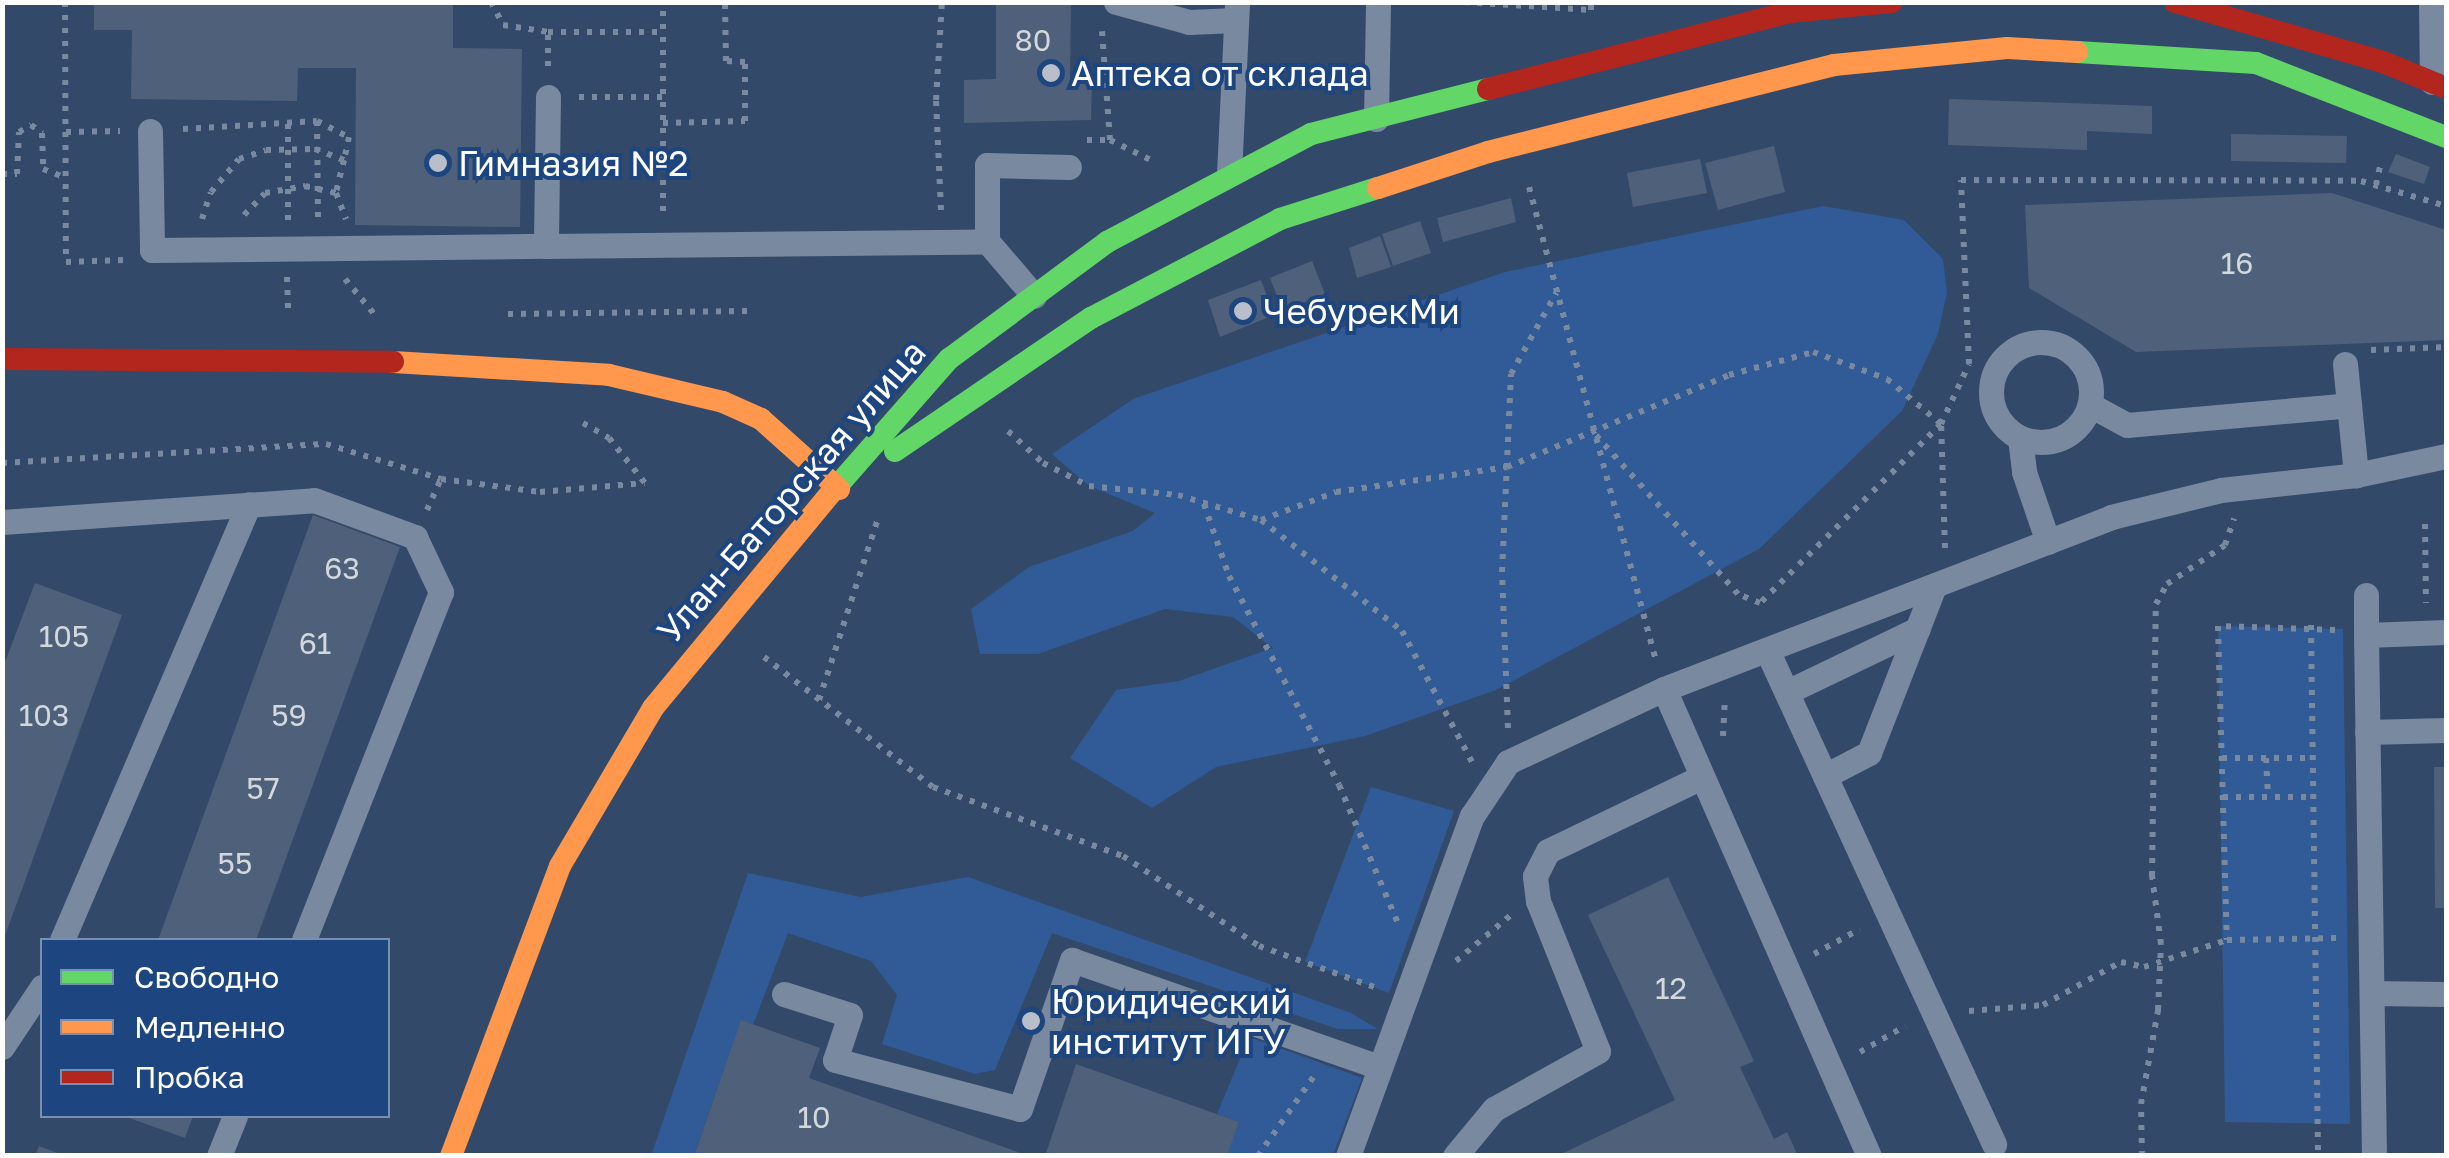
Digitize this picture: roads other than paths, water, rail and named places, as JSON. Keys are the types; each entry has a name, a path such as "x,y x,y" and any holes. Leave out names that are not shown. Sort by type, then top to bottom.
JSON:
{"street":[{"name":"Улан-Баторская улица","path":"451,1156 560,866 653,708 755,580 839,489 948,359 1107,242 1229,174 1311,134 1790,12 1892,2"},
{"path":"2175,2 2439,85"},
{"path":"2,359 463,362 609,375 723,402 761,419 839,489 1091,318 1280,219 1488,152 1834,64 2008,48 2256,63 2446,137"}],"lane":[{"path":"1116,2 1189,22 1236,11 1229,174"},
{"path":"1376,119 1378,2"},
{"path":"2431,2 2439,32 2439,85"},
{"path":"546,246 548,85"},
{"path":"150,131 152,250 986,241"},
{"path":"1034,296 986,241 987,165 1069,166"},
{"path":"2020,438 2054,440 2070,433 2090,405 2088,371 2077,357 2050,342 2019,347 1997,368 1992,399 1996,414 2020,438 2024,472 2048,542"},
{"path":"2345,364 2356,475"},
{"path":"2090,405 2128,425 2349,405"},
{"path":"1348,1156 1472,816 1508,762 1664,690 2111,517 2234,488 2356,475 2446,456"},
{"path":"4,525 314,500 415,536 441,592 305,938"},
{"path":"63,938 249,504"},
{"path":"1825,776 1870,753 1934,586"},
{"path":"2366,595 2374,1156"},
{"path":"1787,692 1918,629"},
{"path":"2366,635 2446,632"},
{"path":"1767,650 1994,1144"},
{"path":"1664,690 1869,1156"},
{"path":"2368,732 2446,730"},
{"path":"1456,1156 1494,1109 1598,1050 1536,894 1535,876 1548,851 1702,777"},
{"path":"784,994 850,1015 836,1060 1020,1109 1072,960 1380,1067"},
{"path":"2,1047 40,990"},
{"path":"2372,992 2446,994"},
{"path":"219,1156 234,1118"}],"place":[{"name":"Аптека от склада","path":"1051,73"},
{"name":"Гимназия №2","path":"438,163"},
{"name":"ЧебурекМи","path":"1243,311"},
{"name":"Юридический институт ИГУ","path":"1031,1021"}]}
